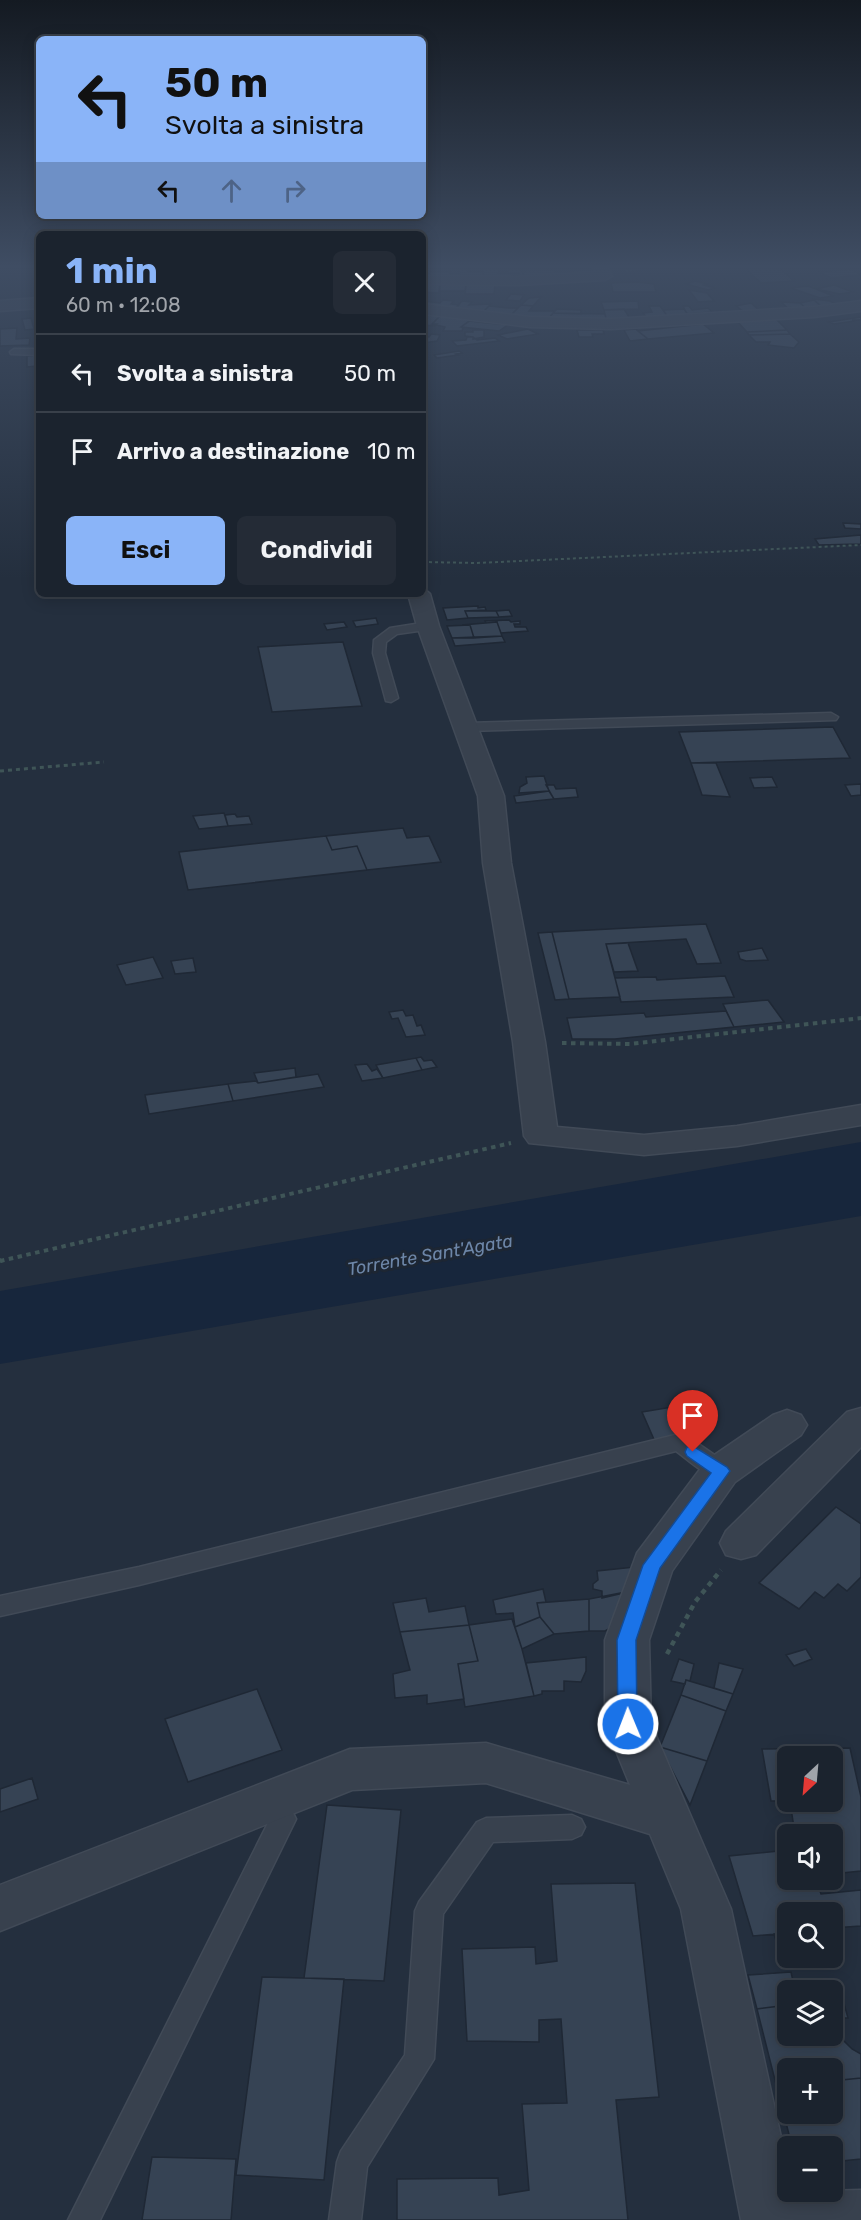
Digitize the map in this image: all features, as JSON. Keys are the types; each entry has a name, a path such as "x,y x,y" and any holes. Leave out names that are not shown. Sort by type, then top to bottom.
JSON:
{"street":[{"path":"420,597 428,626 491,796 497,863 529,1042 541,1136 644,1145 737,1136 861,1115"},
{"path":"741,1543 861,1422"},
{"path":"787,1425 721,1471 652,1565 627,1640 628,1724 706,1909 770,2218 861,2219"},
{"path":"0,1908 350,1770 486,1763 669,1818"}],"lane":[{"path":"391,698 379,652 380,640 394,631 428,626"},
{"path":"467,727 831,717"},
{"path":"0,1606 139,1576 679,1442 721,1471"},
{"path":"84,2220 283,1819"},
{"path":"345,2220 352,2162 419,2059 429,1911 486,1830 572,1827"}],"path":[{"path":"426,562 477,563 861,545"},
{"path":"0,771 104,762"},
{"path":"529,1042 630,1044 861,1018"},
{"path":"0,1261 541,1136"},
{"path":"666,1657 695,1602 741,1543"}],"water":[{"name":"Torrente Sant'Agata","path":"861,1142 861,1216 0,1364 0,1291"}],"building":[{"path":"843,523 861,524 861,529 845,528"},
{"path":"861,535 861,544 819,545 815,539"},
{"path":"478,606 478,608 485,607 486,610 465,611 468,618 447,620 443,608"},
{"path":"509,610 512,616 499,617 496,611"},
{"path":"465,611 496,611 499,617 468,618"},
{"path":"376,618 378,624 356,627 353,621"},
{"path":"509,620 511,622 520,621 520,624 514,624 515,627 526,627 528,631 501,633 497,622 486,623 485,621"},
{"path":"344,622 347,627 327,630 324,624"},
{"path":"497,622 502,636 474,638 470,625 462,625"},
{"path":"470,625 474,638 452,638 447,626"},
{"path":"502,636 505,642 455,646 452,638"},
{"path":"343,642 362,706 272,712 258,647"},
{"path":"833,727 850,758 691,763 679,732"},
{"path":"691,763 716,763 730,797 702,795"},
{"path":"544,776 549,791 519,793 520,787 527,783 526,777"},
{"path":"772,777 777,787 754,788 750,778"},
{"path":"861,784 861,795 851,796 845,785"},
{"path":"546,785 554,785 556,789 576,788 578,797 554,799"},
{"path":"549,791 554,799 516,803 514,796"},
{"path":"224,813 228,826 199,829 193,816"},
{"path":"235,814 237,817 249,816 252,824 228,826 225,815"},
{"path":"403,828 407,838 429,836 441,862 367,870 357,846 332,850 326,836"},
{"path":"326,836 332,850 357,846 367,870 188,890 179,852"},
{"path":"706,924 721,963 697,964 686,939 606,944 620,997 569,999 552,932"},
{"path":"552,932 569,999 555,1000 538,933"},
{"path":"628,943 638,971 614,972 606,944"},
{"path":"762,948 768,960 740,959 738,952"},
{"path":"153,957 163,978 126,985 117,965"},
{"path":"193,958 196,972 175,974 171,961"},
{"path":"725,976 734,997 621,1002 615,978 656,977 657,980"},
{"path":"768,1000 784,1022 734,1027 723,1004"},
{"path":"403,1010 406,1016 413,1015 417,1026 421,1025 425,1035 406,1037 398,1018 392,1019 389,1012"},
{"path":"726,1011 734,1027 615,1039 572,1039 567,1018 644,1013 646,1017"},
{"path":"421,1057 424,1061 432,1060 437,1067 422,1070 416,1058"},
{"path":"416,1058 422,1070 383,1078 376,1065"},
{"path":"367,1064 372,1071 377,1069 383,1078 362,1081 355,1065"},
{"path":"295,1068 296,1077 258,1083 254,1073"},
{"path":"318,1074 324,1087 233,1101 228,1084 256,1081 258,1083"},
{"path":"228,1084 233,1101 149,1114 145,1095"},
{"path":"684,1405 700,1437 656,1444 642,1412"},
{"path":"836,1507 861,1524 861,1577 847,1591 838,1584 824,1598 815,1592 799,1609 759,1583"},
{"path":"644,1566 636,1590 602,1598 602,1591 593,1589 593,1584 598,1580 597,1571"},
{"path":"543,1589 546,1602 537,1603 540,1617 515,1627 513,1613 496,1614 493,1600"},
{"path":"636,1590 627,1619 605,1631 589,1631 589,1599"},
{"path":"426,1598 429,1612 465,1606 469,1625 400,1632 393,1603"},
{"path":"589,1599 589,1631 554,1634 540,1617 537,1603"},
{"path":"540,1617 554,1634 522,1649 515,1627"},
{"path":"512,1619 534,1696 465,1707 458,1664 478,1661 469,1625"},
{"path":"469,1625 478,1661 458,1664 464,1699 427,1704 427,1695 395,1698 393,1674 410,1670 400,1632"},
{"path":"806,1649 812,1659 794,1666 786,1655"},
{"path":"586,1657 586,1671 581,1682 564,1681 564,1691 542,1691 542,1694 534,1696 526,1663"},
{"path":"679,1659 694,1664 690,1681 686,1680 685,1684 671,1681"},
{"path":"719,1663 743,1669 733,1694 714,1688"},
{"path":"686,1680 733,1694 726,1711 681,1695"},
{"path":"257,1689 282,1750 188,1782 165,1719"},
{"path":"681,1695 726,1711 707,1761 660,1747"},
{"path":"660,1747 707,1761 690,1805"},
{"path":"843,1748 850,1748 861,1797 861,1871 843,1873 843,1824 793,1824 792,1812 843,1812"},
{"path":"762,1749 777,1749 777,1801 771,1801"},
{"path":"32,1778 38,1799 0,1812 0,1789"},
{"path":"327,1805 401,1810 384,1981 304,1978"},
{"path":"777,1851 777,1890 820,1890 821,1894 861,1890 861,1926 843,1927 843,1902 777,1902 777,1934 753,1936 729,1856"},
{"path":"635,1883 659,2097 616,2100 628,2220 397,2220 397,2179 498,2178 499,2195 529,2190 522,2104 567,2103 561,2019 539,2020 539,2042 467,2041 462,1949 535,1947 536,1964 557,1961 551,1884"},
{"path":"791,1972 793,1980 777,1980 777,2006 757,2009 748,1975"},
{"path":"262,1977 344,1979 324,2180 236,2175"},
{"path":"843,2000 848,2018 843,2018"},
{"path":"777,2006 777,2046 843,2046 843,2040 861,2054 861,2078 843,2080 843,2058 777,2058 777,2088 757,2009"},
{"path":"861,2078 861,2159 843,2161 843,2136 789,2136 786,2124 843,2124 843,2080"},
{"path":"152,2157 236,2159 231,2220 142,2220"}],"route":[{"path":"628,1724 627,1640 652,1565 721,1471 693,1452"}]}
